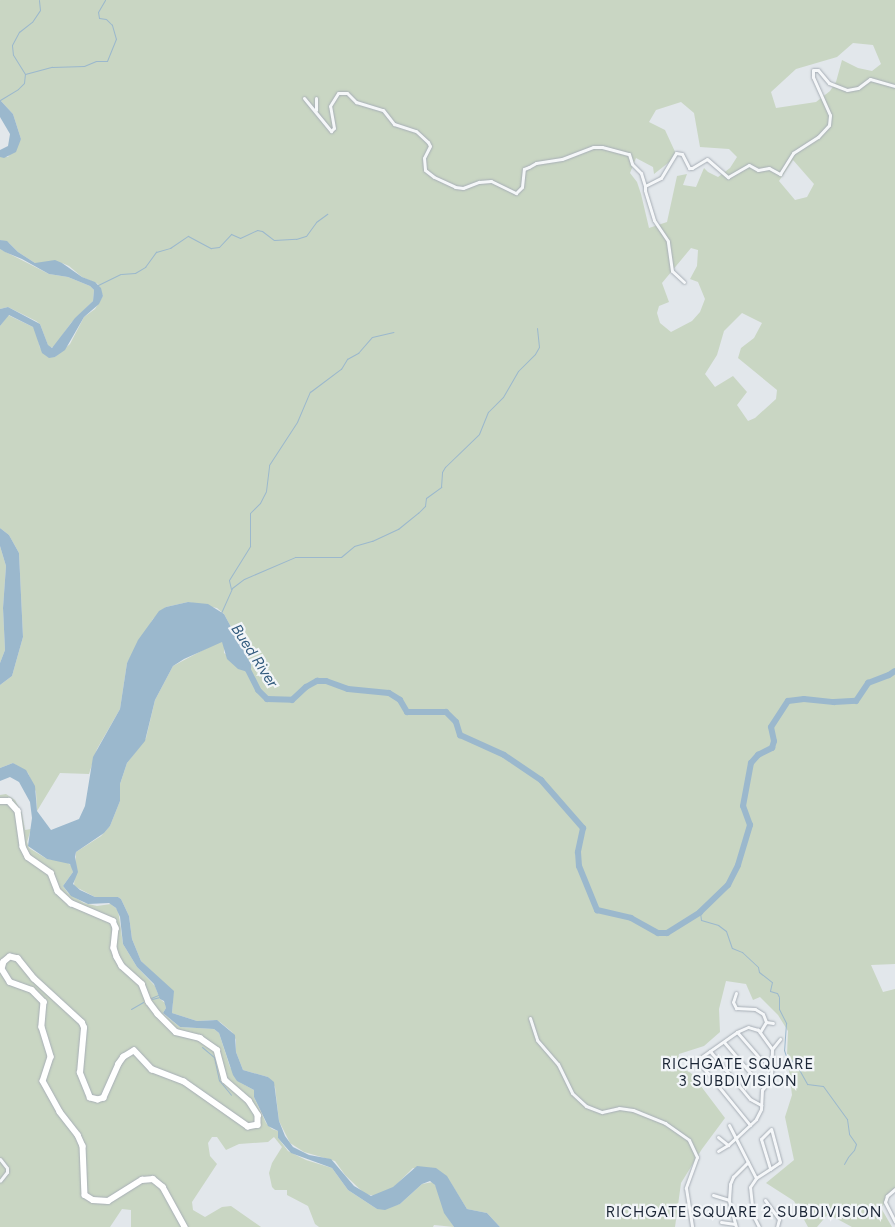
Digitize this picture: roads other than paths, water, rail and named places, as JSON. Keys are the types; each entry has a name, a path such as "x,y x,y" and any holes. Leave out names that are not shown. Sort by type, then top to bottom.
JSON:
{"highway":[{"path":"0,801 9,801 16,807 19,814 26,855 51,873 58,891 63,897 78,908 113,921 116,932 115,954 122,966 142,984 148,1000 176,1032 200,1038 217,1050 225,1080 249,1101 256,1112 259,1122 256,1127 248,1128 184,1082 152,1070 138,1053 134,1051 124,1057 119,1064 104,1098 98,1100 90,1098 80,1073 84,1028 82,1023 34,979 18,959 10,957 4,962 2,966 4,974 10,982 32,990 44,1002 42,1027 51,1057 42,1081 60,1112 76,1132 83,1146 85,1195 93,1200 108,1201 142,1180 152,1179 162,1187 186,1227"}],"street":[{"path":"645,186 660,179 678,152 682,154 689,168 708,159 728,177 749,165 758,170 768,168 780,174 793,153 818,137 829,125 830,115 813,77 814,69 818,70 829,83 841,89 854,90 870,79 895,86"},
{"path":"304,98 331,131 334,128 330,106 338,93 347,93 356,102 383,110 394,124 416,131 428,142 430,146 424,158 425,170 434,177 455,187 462,188 479,182 491,181 516,193 522,187 524,170 536,163 562,159 593,147 602,146 628,154 632,164 641,173 654,220 668,241 672,271 684,282"},
{"path":"316,98 317,112"},
{"path":"736,993 733,1002 736,1008 758,1010 763,1014 766,1022"},
{"path":"530,1018 537,1040 558,1064 572,1093 586,1106 602,1112 619,1108 633,1110 665,1123 689,1140 697,1157 686,1188 692,1227"},
{"path":"766,1022 773,1023"},
{"path":"760,1032 766,1022"},
{"path":"750,1125 697,1060 748,1026 760,1032 772,1049"},
{"path":"737,1032 764,1062 771,1065"},
{"path":"718,1151 728,1145 756,1119 761,1105 761,1093 770,1079 772,1049 780,1039"},
{"path":"724,1042 758,1082 766,1086"},
{"path":"710,1051 750,1099 761,1105"},
{"path":"729,1125 737,1137 756,1178"},
{"path":"759,1227 753,1215 750,1191 751,1183 770,1169 780,1160 771,1129 761,1139 770,1169"},
{"path":"718,1137 728,1145"},
{"path":"0,1159 7,1168 0,1181"},
{"path":"721,1222 735,1226 729,1200 732,1177 748,1162"},
{"path":"895,1189 887,1196 885,1202 895,1222"},
{"path":"713,1195 729,1200"},
{"path":"765,1200 779,1218 777,1227"}],"water":[{"path":"0,100 13,114 21,139 16,152 4,158 0,157 0,150 8,146 10,134 0,117"},
{"path":"0,240 7,241 18,252 35,263 55,260 62,263 82,277 95,282 101,288 103,296 99,304 84,317 65,350 55,357 49,358 42,353 33,327 9,315 0,326 0,309 8,307 40,324 48,345 52,348 75,318 93,301 94,290 90,286 68,277 49,274 5,252 0,249"},
{"path":"0,528 9,535 19,553 23,637 12,676 0,685 0,663 5,650 3,608 6,566 0,546"},
{"path":"188,602 208,604 224,614 251,664 251,673 238,669 227,659 222,642 173,666 155,700 145,741 127,763 120,784 120,801 110,826 104,833 76,852 78,872 73,884 80,890 95,897 118,897 121,899 129,916 132,939 141,961 174,991 172,1013 197,1021 217,1020 235,1035 236,1052 243,1070 268,1077 274,1082 279,1121 285,1136 293,1147 309,1155 331,1159 354,1186 371,1196 393,1187 417,1166 436,1168 447,1176 467,1209 487,1213 500,1227 454,1227 444,1213 435,1185 430,1181 422,1184 400,1204 385,1210 377,1209 348,1190 332,1168 291,1153 278,1138 278,1131 268,1126 254,1097 254,1090 237,1081 233,1075 219,1033 214,1029 180,1027 163,1013 166,1008 164,1001 160,999 154,984 137,967 123,944 120,917 116,908 109,903 88,904 71,896 63,886 73,872 70,864 47,859 28,846 32,818 30,802 19,782 10,777 0,781 0,768 13,763 26,770 35,786 37,811 51,830 79,819 85,806 93,757 120,709 127,663 138,640 159,611 166,607"}],"waterway":[{"path":"0,100 24,83 25,74 13,55 12,45 19,32 32,22 40,10 39,0"},
{"path":"25,74 52,67 84,66 96,61 107,61 116,39 112,25 106,19 99,18 98,12 105,0"},
{"path":"98,285 121,274 135,273 145,267 156,252 170,248 188,236 211,248 219,247 231,234 240,238 257,230 262,231 274,240 296,239 306,236 316,222 327,214"},
{"path":"221,613 232,588 244,579 295,557 341,557 354,546 372,541 398,529 418,513 425,506 426,498 441,487 442,472 445,467 479,434 488,412 503,397 518,371 535,354 539,347 537,328"},
{"path":"231,589 229,580 250,546 250,513 260,503 266,491 269,465 297,422 310,392 341,369 347,359 358,353 372,337 393,332"},
{"name":"Bued River","path":"246,666 258,690 267,699 292,700 306,687 317,681 326,681 348,689 389,693 400,700 407,712 446,712 456,722 460,735 504,755 541,780 583,828 578,852 579,866 597,910 631,918 658,933 667,933 700,912 728,885 738,865 750,825 743,806 751,763 758,755 772,748 774,741 771,727 788,701 804,699 834,702 856,701 868,683 895,671"},
{"path":"700,912 701,920 718,925 726,931 732,948 742,952 758,967 759,972 772,982 770,991 777,993 779,1009 786,1023 784,1050 786,1056 796,1064 807,1084 823,1086 847,1119 849,1134 856,1144 844,1164"},
{"path":"151,998 158,995"},
{"path":"152,999 160,997"},
{"path":"131,1009 143,1002"},
{"path":"202,1047 214,1057 219,1080 231,1095"}],"district":[{"name":"RICHGATE SQUARE 3 SUBDIVISION","path":"738,1072"},
{"name":"RICHGATE SQUARE 2 SUBDIVISION","path":"744,1213"}]}
